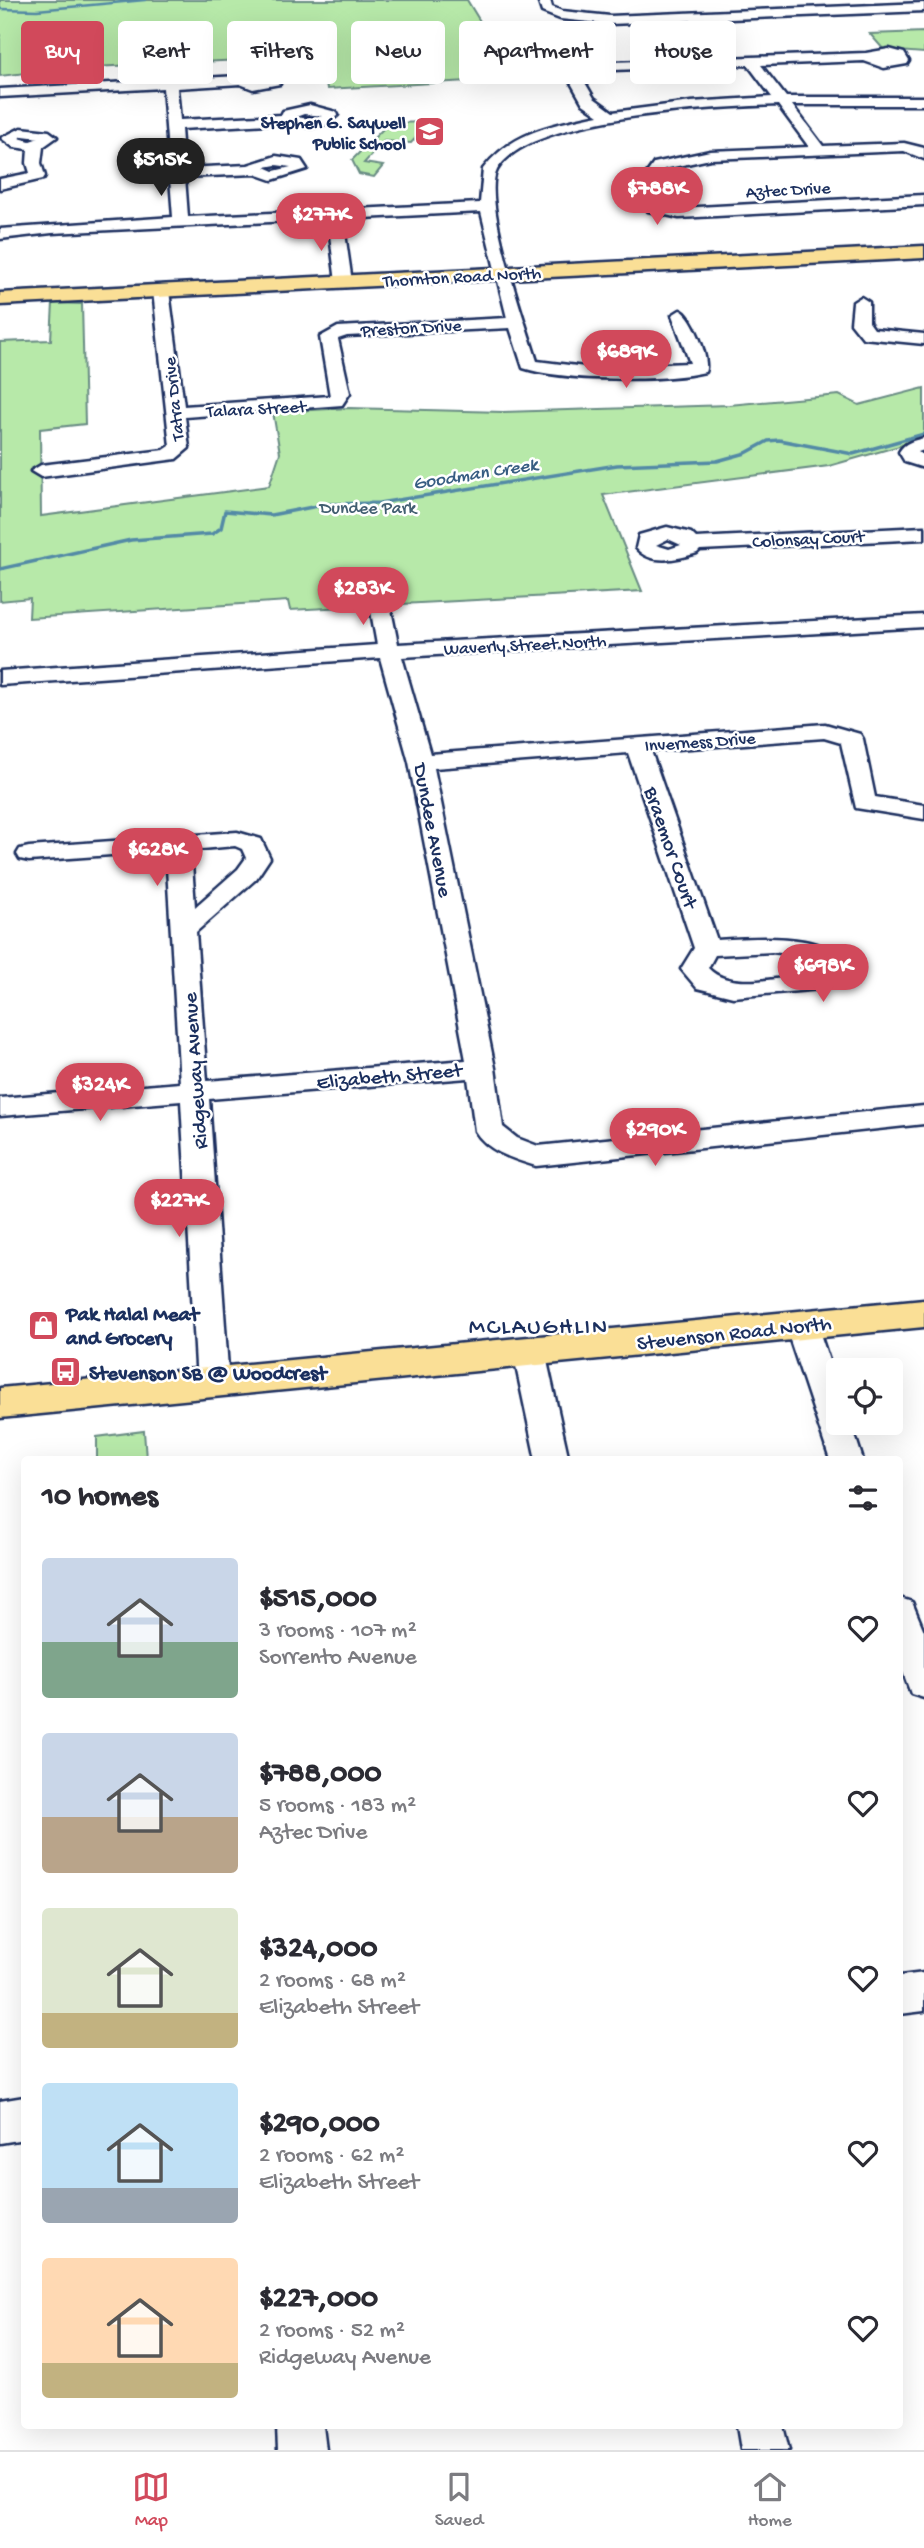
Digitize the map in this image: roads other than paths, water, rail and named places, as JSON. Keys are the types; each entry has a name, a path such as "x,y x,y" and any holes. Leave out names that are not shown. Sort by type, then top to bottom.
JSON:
{"main road":[{"name":"Thornton Road North","path":"0,299 924,252"},
{"name":"Stevenson Road North","path":"0,1404 924,1313"}],"street":[{"path":"544,0 547,9 560,15 610,20 924,7"},
{"path":"609,115 584,96 573,74 575,70 585,67 868,57"},
{"path":"751,60 819,150 904,147 924,155"},
{"path":"0,93 170,84 181,222"},
{"path":"680,315 699,361 699,368 539,370 529,364 487,207 490,168 505,150 555,128 609,115 673,108 784,103 924,101"},
{"path":"174,125 289,119"},
{"path":"0,184 37,176 34,163 36,145"},
{"name":"Aztec Drive","path":"819,150 710,155 659,166 652,172 647,184 653,208 679,213 924,200"},
{"path":"178,173 257,169"},
{"path":"0,234 487,207"},
{"path":"335,215 344,282"},
{"name":"Tatra Drive","path":"41,471 173,454 180,448 161,292"},
{"path":"860,302 860,323 869,334 924,339"},
{"name":"Preston Drive","path":"336,401 341,393 329,337 344,331 519,322"},
{"name":"Talara Street","path":"175,412 336,401"},
{"path":"924,444 912,447 908,452 912,458 924,462"},
{"name":"Colonsay Court","path":"691,544 924,533"},
{"name":"Dundee Avenue","path":"378,595 389,651 421,762 481,1068"},
{"name":"Waverly Street North","path":"0,678 389,651 924,621"},
{"name":"Inverness Drive","path":"421,762 825,731 852,739 864,803 924,812"},
{"name":"Braemor Court","path":"637,745 707,948"},
{"path":"29,854 237,839 252,844 258,858 247,874 183,930"},
{"name":"Ridgeway Avenue","path":"178,844 197,1091 213,1383"},
{"name":"Elizabeth Street","path":"0,1107 481,1068 489,1130 507,1145 536,1156 924,1115"},
{"path":"801,1325 846,1456"},
{"path":"529,1352 552,1456"},
{"path":"903,1621 924,1683"},
{"path":"903,1995 924,1992"},
{"path":"0,2122 21,2118"},
{"path":"300,2429 302,2450"},
{"path":"761,2429 765,2450"}],"waterway":[{"path":"0,9 37,10 145,0"},
{"name":"Goodman Creek","path":"0,569 131,540 212,534 221,528 225,511 271,515 328,504 379,503 617,465 717,461 746,453 768,441 779,440 853,454 924,434"}],"place":[{"name":"Stephen G. Saywell Public School","path":"429,132"},
{"name":"Pak Halal Meat and Grocery","path":"43,1325"},
{"name":"Stevenson SB @ Woodcrest","path":"66,1372"}],"district":[{"name":"MCLAUGHLIN","path":"539,1325"}],"park label":[{"name":"Dundee Park","path":"368,507"}]}
